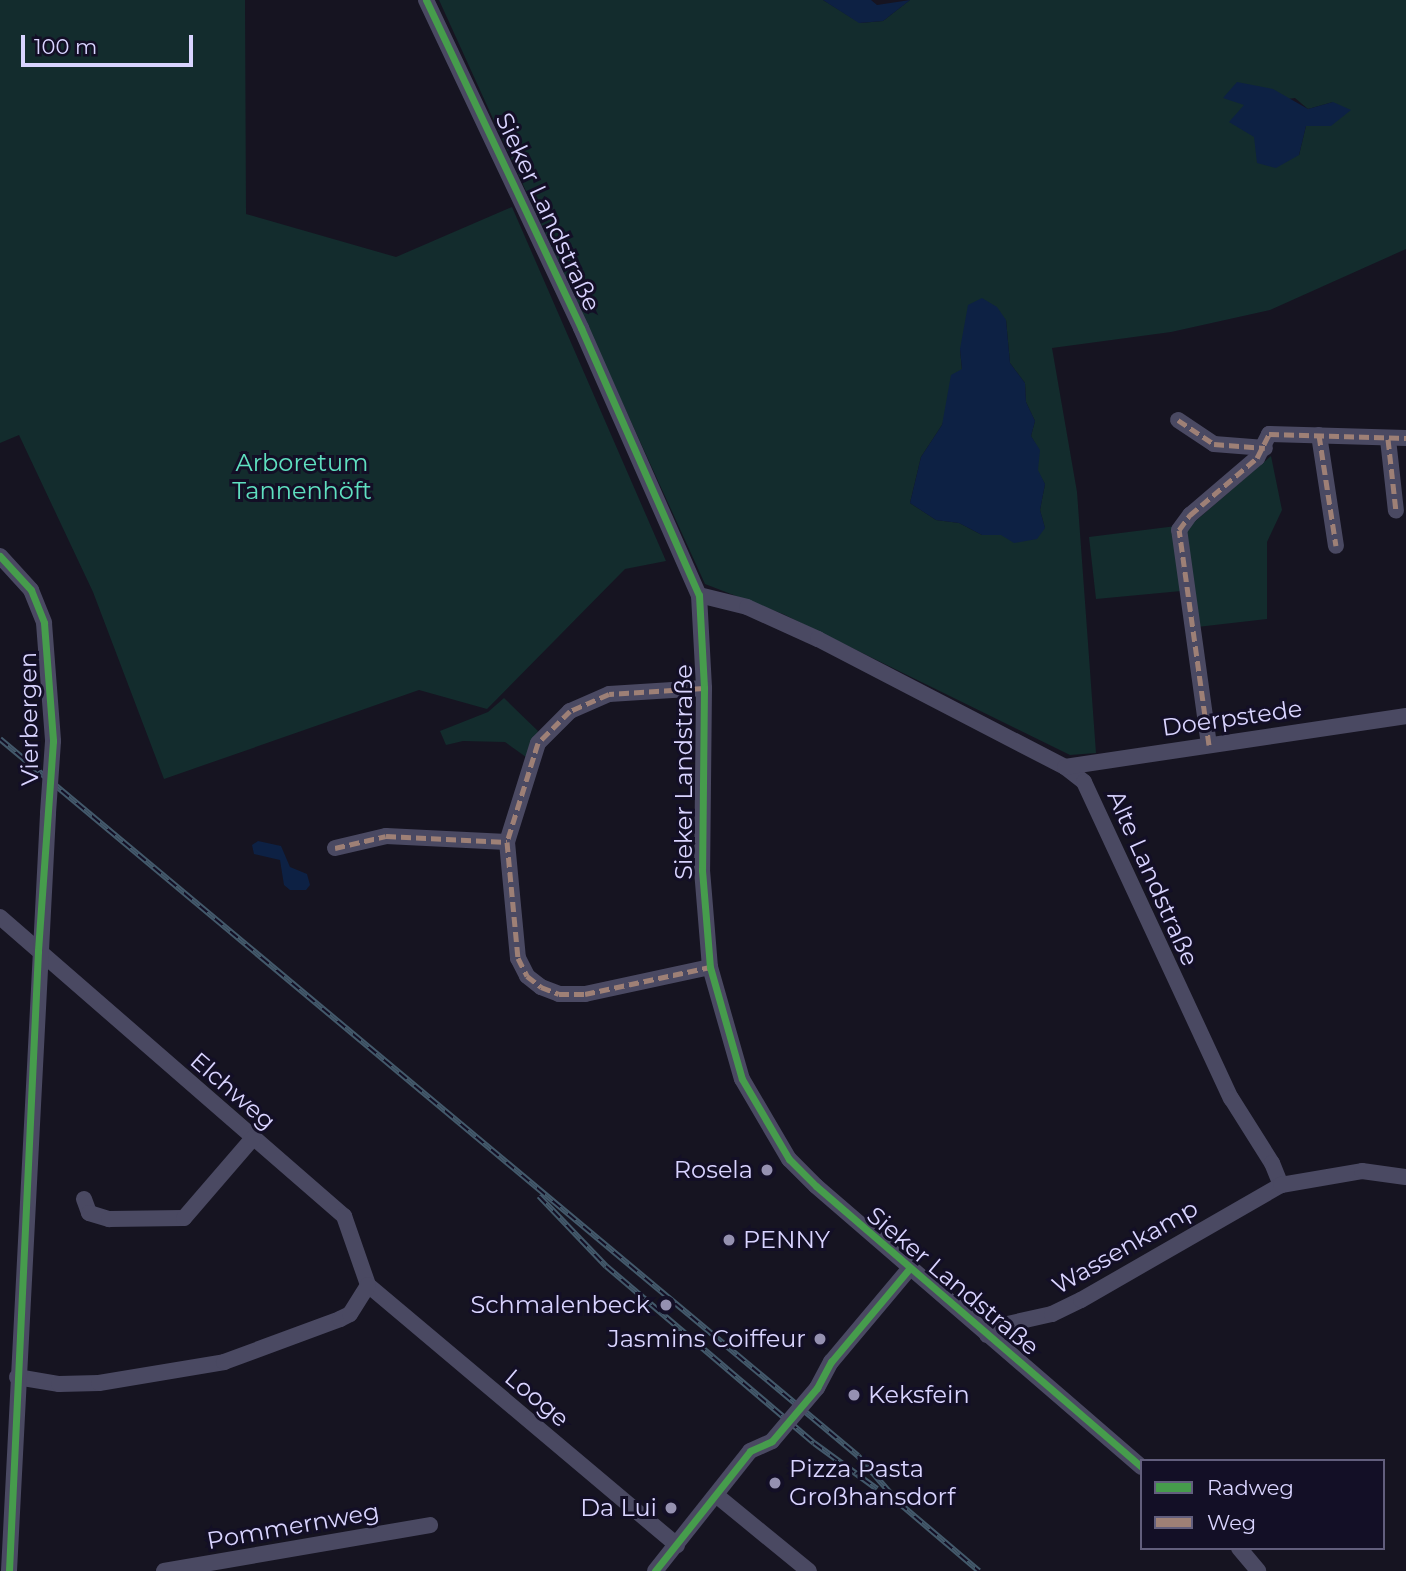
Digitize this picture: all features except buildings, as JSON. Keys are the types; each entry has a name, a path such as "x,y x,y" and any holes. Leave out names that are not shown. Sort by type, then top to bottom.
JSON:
{"street":[{"name":"Sieker Landstraße","path":"426,0 581,328 699,596 704,688 702,870 710,967 742,1079 766,1124 789,1159 816,1186 909,1269 1140,1465"},
{"path":"1178,420 1214,444 1265,448"},
{"path":"1209,745 1179,530 1190,515 1265,448 1269,434 1406,438"},
{"path":"1319,436 1336,545"},
{"path":"1388,439 1396,511"},
{"name":"Vierbergen","path":"0,556 31,590 44,623 53,741 38,951 9,1571"},
{"name":"Alte Landstraße","path":"699,596 747,607 818,639 1065,767 1084,782 1103,815 1179,991 1281,1185"},
{"path":"704,688 609,694 570,711 538,743 507,842 518,958 527,976 541,987 559,994 585,994 710,967"},
{"name":"Doerpstede","path":"1065,767 1406,716"},
{"path":"335,848 386,836 507,842"},
{"name":"Elchweg","path":"0,917 344,1216 368,1285"},
{"path":"85,1199 89,1213 109,1219 184,1217 253,1138"},
{"path":"1281,1185 1362,1171 1406,1177"},
{"name":"Wassenkamp","path":"987,1335 1003,1325 1052,1314 1081,1300 1281,1185"},
{"path":"655,1571 750,1451 772,1441 817,1388 831,1362 909,1269"},
{"path":"17,1377 59,1384 99,1383 224,1362 350,1314 368,1285"},
{"name":"Looge","path":"368,1285 677,1545"},
{"path":"716,1495 809,1571"},
{"name":"Pommernweg","path":"164,1571 430,1525"},
{"path":"1241,1550 1258,1571"}],"green space":[{"name":"Arboretum Tannenhöft","path":"0,0 245,0 246,214 396,257 512,207 666,561 625,569 487,709 419,690 164,779 93,592 19,435 0,443"},
{"path":"439,0 823,0 860,23 883,21 910,0 1406,0 1406,249 1270,310 1171,332 1052,348 1077,492 1096,753 1070,755 783,614 705,584","holes":["1295,98 1308,109 1333,102 1306,126 1299,155 1245,105","1006,320 1010,363 1025,383 1026,402 1035,421 1031,436 1039,450 1037,470 1045,484 1040,510 1045,528 982,535 959,523 936,520 910,503 921,457 942,425 962,370 960,349"]},
{"path":"1271,456 1282,510 1267,542 1267,619 1197,627 1192,590 1096,599 1089,537 1192,524"},
{"path":"504,698 538,731 526,757 505,742 463,741 446,745 440,731 488,712"}],"water":[{"path":"823,0 871,0 877,5 910,0 883,21 859,23"},
{"path":"1237,82 1273,89 1308,109 1333,102 1351,110 1331,126 1306,126 1299,155 1276,168 1257,163 1254,137 1229,122 1244,105 1223,98"},
{"path":"982,298 997,307 1006,320 1010,363 1025,383 1026,402 1035,421 1031,436 1040,450 1038,470 1045,484 1040,510 1045,528 1037,539 1014,543 1001,535 982,535 959,523 936,520 910,503 921,457 942,425 951,375 962,369 960,349 968,305"},
{"path":"258,841 281,846 290,867 307,874 310,885 306,890 290,890 284,885 280,860 254,854 252,845"}],"railway":[{"path":"0,739 858,1456 899,1503 979,1571"},
{"path":"539,1196 606,1266 814,1443 877,1489"}],"marked path":[{"path":"1178,420 1214,444 1265,448"},
{"path":"1209,745 1179,530 1190,515 1257,458 1269,434 1406,438"},
{"path":"1319,435 1336,546"},
{"path":"1388,439 1396,511"},
{"path":"704,688 609,694 570,711 538,743 507,842 518,958 527,976 541,987 559,994 585,994 710,967"},
{"path":"335,848 386,836 507,842"}],"cycle path":[{"path":"426,0 581,328 699,595 704,688 702,870 710,967 742,1079 789,1159 816,1186 1140,1465"},
{"path":"0,556 31,590 44,623 53,741 38,951 9,1571"},
{"path":"655,1571 750,1451 772,1441 817,1388 831,1362 909,1269"}],"place":[{"name":"Rosela","path":"767,1170"},
{"name":"PENNY","path":"729,1240"},
{"name":"Schmalenbeck","path":"666,1305"},
{"name":"Jasmins Coiffeur","path":"820,1339"},
{"name":"Keksfein","path":"854,1395"},
{"name":"Pizza Pasta Großhansdorf","path":"775,1483"},
{"name":"Da Lui","path":"671,1508"}]}
